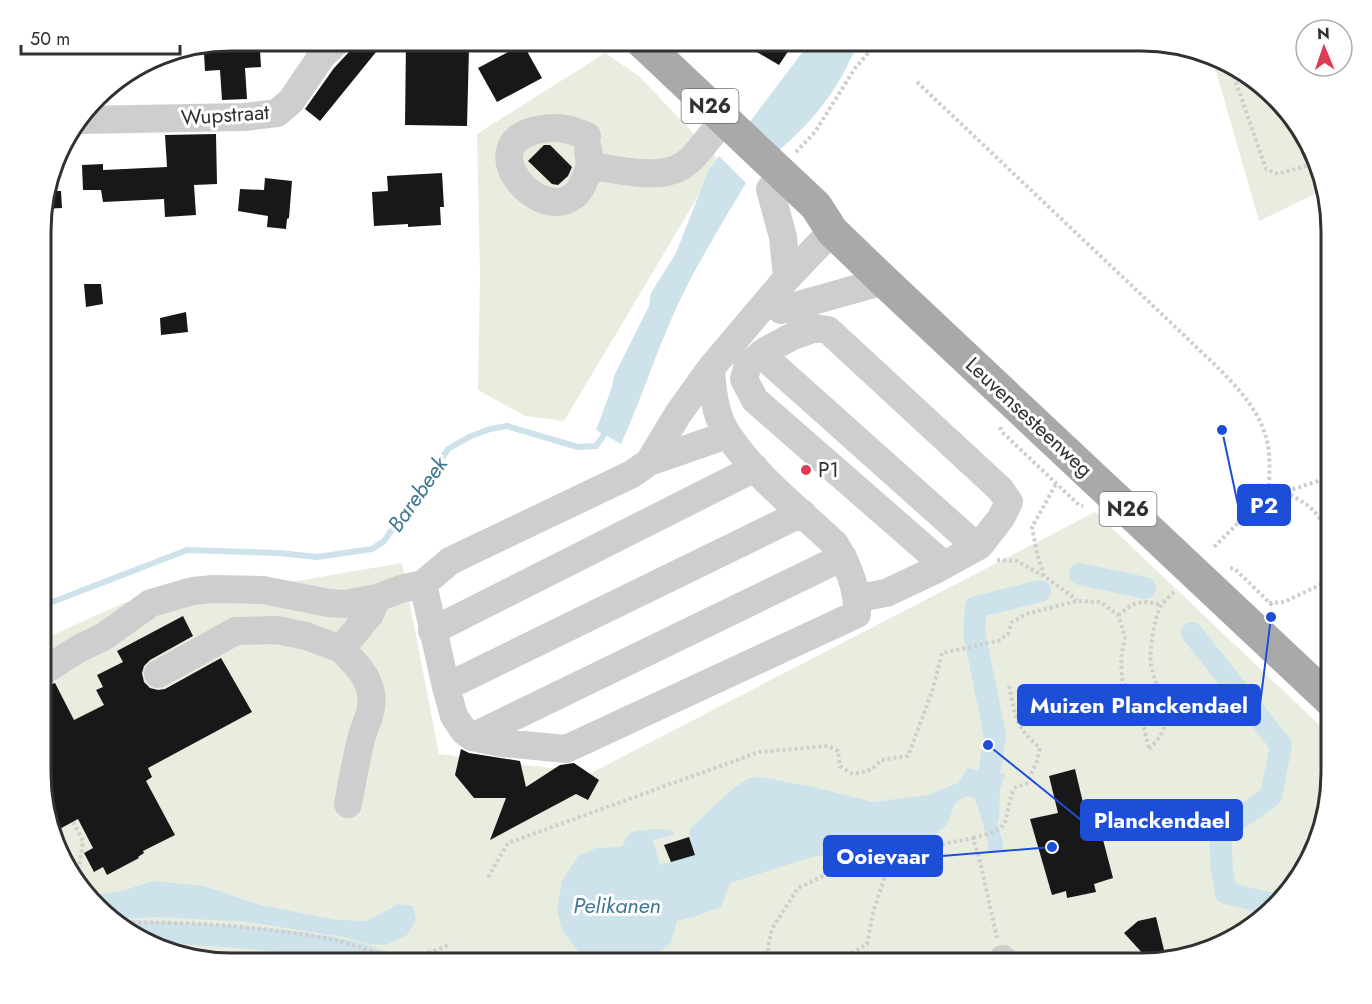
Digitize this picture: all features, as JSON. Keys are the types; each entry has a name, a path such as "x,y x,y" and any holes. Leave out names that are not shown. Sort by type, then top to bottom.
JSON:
{"main road":[{"name":"Leuvensesteenweg","path":"627,51 713,133 774,180 816,206 838,236 884,281 1321,692"},
{"name":"Leuvensesteenweg","path":"650,51 774,180"}],"street":[{"name":"Wupstraat","path":"90,120 244,117 277,113 291,101 327,51"},
{"path":"550,127 569,129 586,127 590,166 576,194 564,201 551,203 523,187 512,171 508,156 512,144 522,134 550,127"},
{"path":"590,166 653,173 670,170 686,164 713,133"},
{"path":"774,180 787,278"},
{"path":"649,462 678,414 711,369 787,278 838,236"},
{"path":"711,369 781,310 838,236"},
{"path":"781,310 884,281"},
{"path":"858,598 886,593 944,565 977,547 1001,518 1009,502 1000,489 828,330 815,328 793,336 761,354 748,365 744,379 755,400 944,565"},
{"path":"761,354 977,547"},
{"path":"423,584 432,631 454,716 464,731 472,737 502,743 566,749 857,614 858,598 843,556 835,544 755,468 727,435 712,390 711,369"},
{"path":"51,666 103,637 152,603 193,591 263,590 345,604 377,598 423,584 450,561 632,474 649,462 727,435"},
{"path":"432,631 755,468"},
{"path":"446,687 802,513"},
{"path":"472,737 843,556"},
{"path":"340,649 370,614 377,598"},
{"path":"158,674 236,631 277,630 306,636 340,649 369,681 372,697 370,712 360,742 348,804"}],"path":[{"path":"774,180 814,132 855,68 870,51"},
{"path":"1234,77 1266,169 1278,174 1308,165"},
{"path":"916,82 1196,347 1255,410 1268,441 1269,492"},
{"path":"1212,549 1269,492 1285,492 1321,480"},
{"path":"1044,576 1036,553 1032,527 1056,484"},
{"path":"1285,492 1309,504 1321,519"},
{"path":"1269,603 1284,602 1321,584"},
{"path":"488,877 508,843 759,752 828,746 838,751 840,766 851,773 872,769 881,760 908,756 932,692 942,653 998,641 1008,634 1012,622 1026,614 1077,601 1100,602 1118,615 1125,637 1121,658 1122,679 1141,716 1149,749 1161,737 1167,720 1164,700 1151,664 1152,634 1161,605 1174,592"},
{"path":"1118,615 1134,603 1146,601 1161,605"},
{"path":"768,953 772,929 798,888 823,876 890,862 948,843 1000,830 1006,822 1008,803 1014,788 1028,783 1040,748 1026,736 1017,723 1009,686"},
{"path":"73,822 83,841 79,869"},
{"path":"973,838 1002,953"},
{"path":"852,953 867,944 873,912 890,862"},
{"path":"132,923 245,927 333,939 384,953"},
{"path":"424,953 451,944"}],"shaded area":[{"path":"605,53 639,76 717,158 709,169 700,193 564,421 525,416 478,390 480,274 477,134"},
{"path":"1215,67 1250,88 1276,112 1297,141 1315,185 1316,193 1259,221"},
{"path":"1095,512 1321,727 1321,784 1318,808 1307,842 1297,863 1268,900 1241,923 1199,943 1176,950 1141,953 220,953 196,950 162,939 141,929 122,916 96,892 75,863 65,842 54,808 51,784 51,636 121,604 188,582 285,583 402,563 439,754 591,773"}],"water":[{"path":"803,51 854,51 837,85 822,106 778,151 749,123"},
{"path":"719,156 746,183 706,250 679,302 621,444 596,430 614,376 649,306 651,293 676,253 709,169"},
{"name":"Pelikanen","path":"968,768 989,774 1005,774 1000,789 997,824 1003,842 1003,851 988,852 988,841 975,798 966,796 955,803 947,825 928,840 812,857 730,883 721,907 677,921 671,943 658,953 580,953 562,930 557,909 562,881 578,856 596,848 621,847 630,833 657,829 673,831 674,835 653,840 660,865 694,855 689,837 690,829 731,790 749,778 761,777 813,787 873,802 928,795 958,783"},
{"path":"153,881 204,886 260,905 335,920 368,921 398,904 413,906 416,920 407,935 386,945 368,944 343,937 247,922 160,917 125,918 99,895 125,890"}],"building":[{"path":"260,51 261,67 245,68 247,99 222,100 220,70 205,71 204,53"},
{"path":"377,51 320,121 305,109 334,68 349,52"},
{"path":"406,51 469,51 467,126 405,125"},
{"path":"510,51 527,51 542,78 497,102 478,68"},
{"path":"755,51 788,51 779,65"},
{"path":"216,134 217,184 194,185 196,215 165,217 164,199 103,202 101,190 83,190 82,165 103,164 103,170 167,167 165,135"},
{"path":"544,145 550,145 572,167 568,176 558,185 552,184 528,161"},
{"path":"442,173 444,207 440,207 441,225 374,226 372,192 388,191 387,176"},
{"path":"265,178 292,181 286,229 267,227 268,216 238,211 240,189 264,190"},
{"path":"56,191 61,191 62,208 53,208"},
{"path":"84,284 101,284 103,304 86,307"},
{"path":"186,312 188,332 161,335 160,318"},
{"path":"183,616 193,636 150,660 144,666 142,673 144,682 150,688 165,689 221,658 252,712 148,768 152,777 146,781 175,835 143,851 144,853 139,858 107,875 103,867 94,872 84,853 93,848 78,819 60,829 54,808 51,784 51,685 55,683 74,720 104,705 96,690 103,687 97,675 123,662 117,651"},
{"path":"461,749 469,753 520,761 526,787 560,765 574,763 599,780 588,800 576,794 490,840 506,798 474,798 455,775"},
{"path":"1075,769 1084,807 1094,805 1113,878 1094,884 1096,892 1067,898 1066,891 1052,895 1030,819 1058,813 1049,776"},
{"path":"689,837 695,855 671,862 664,845"},
{"path":"1156,917 1164,951 1142,953 1124,933 1138,921"}],"waterway":[{"name":"Barebeek","path":"51,603 187,550 279,553 317,557 372,549 384,541 448,449 471,436 507,426 578,447 596,446 608,429"},
{"path":"1080,574 1145,588"},
{"path":"989,774 995,736 974,632 976,607 1040,591"},
{"path":"1192,633 1281,745 1271,796 1220,832 1222,871 1226,893 1266,902"},
{"path":"147,932 262,939 320,946 353,953"}],"place":[{"name":"P2","path":"1222,430"},
{"name":"P1","path":"806,470"},
{"name":"Muizen Planckendael","path":"1271,617"},
{"name":"Planckendael","path":"988,745"},
{"name":"Ooievaar","path":"1052,847"}]}
